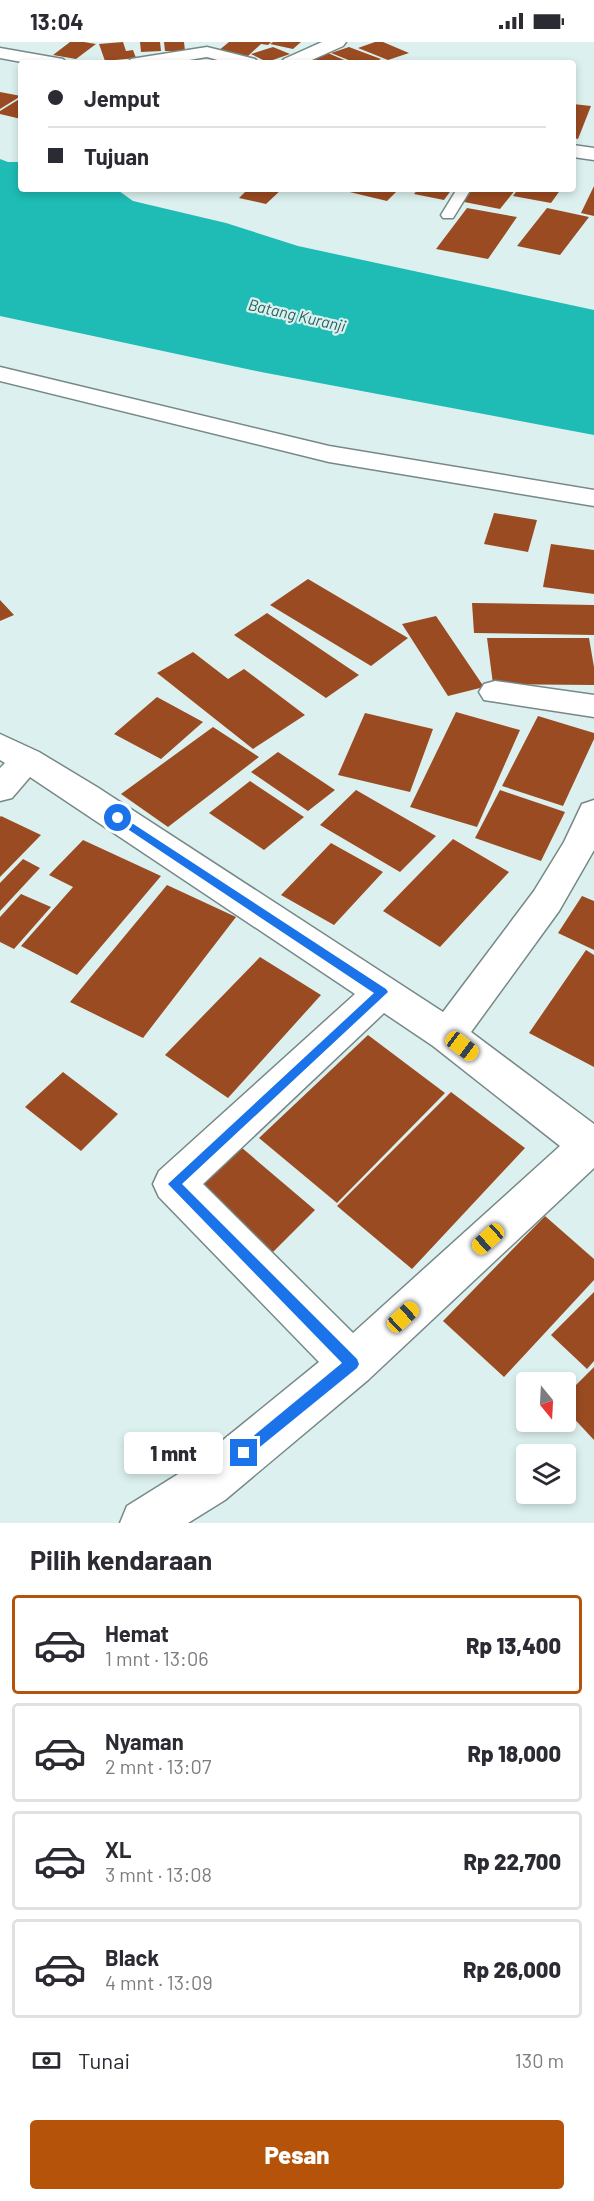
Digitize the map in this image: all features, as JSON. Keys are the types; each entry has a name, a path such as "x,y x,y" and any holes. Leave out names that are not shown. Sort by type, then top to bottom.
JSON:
{"street":[{"path":"297,60 337,42"},
{"path":"156,60 207,52 238,60"},
{"path":"0,53 40,60"},
{"path":"576,151 594,154"},
{"path":"0,375 328,454 594,498"},
{"path":"495,692 594,706"},
{"path":"0,789 14,753 447,1035 592,1146 352,1364 208,1483 144,1523"},
{"path":"447,1035 544,904 585,834 594,813"},
{"path":"352,1364 174,1184 382,992"}],"lane":[{"path":"448,215 462,192"}],"water":[{"name":"Batang Kuranji","path":"0,159 18,162 18,192 120,192 133,201 226,223 298,246 594,310 594,435 261,372 0,316"}],"building":[{"path":"70,42 96,44 76,59 53,55"},
{"path":"123,42 126,51 133,50 136,58 105,60 99,44"},
{"path":"140,42 160,42 161,51 141,52"},
{"path":"164,42 184,42 185,51 165,51"},
{"path":"229,42 271,42 268,45 261,44 248,56 218,51"},
{"path":"273,42 301,42 293,49 270,44"},
{"path":"375,42 383,42 409,53 388,60 358,48"},
{"path":"273,47 290,54 273,60 263,60 251,54"},
{"path":"349,47 381,59 348,60 331,53"},
{"path":"328,53 344,60 310,60"},
{"path":"0,92 18,95 18,98 0,109"},
{"path":"18,100 18,118 0,114 0,111"},
{"path":"576,104 591,106 578,139 576,139"},
{"path":"594,186 594,216 581,213"},
{"path":"245,192 279,192 266,204 239,198"},
{"path":"350,192 396,192 387,201"},
{"path":"416,192 450,192 444,200 414,194"},
{"path":"466,192 514,192 500,209 459,201"},
{"path":"516,192 559,192 551,203 513,196"},
{"path":"467,208 517,217 488,259 436,249"},
{"path":"547,208 589,217 560,255 517,246"},
{"path":"494,513 537,520 528,552 484,544"},
{"path":"551,544 594,550 594,594 543,587"},
{"path":"308,579 408,638 371,666 270,605"},
{"path":"0,600 14,615 0,621"},
{"path":"472,603 594,605 594,635 474,633"},
{"path":"267,613 359,675 326,698 234,635"},
{"path":"436,616 484,687 448,696 402,624"},
{"path":"487,638 589,638 594,667 594,685 493,684"},
{"path":"193,652 228,679 244,669 305,715 253,749 157,673"},
{"path":"157,697 203,722 161,759 114,734"},
{"path":"456,712 520,730 477,827 410,807"},
{"path":"365,713 433,729 410,792 338,775"},
{"path":"538,716 594,733 594,739 563,806 502,786"},
{"path":"213,727 259,757 168,827 121,794"},
{"path":"278,752 335,790 308,811 251,772"},
{"path":"250,781 304,817 264,850 209,813"},
{"path":"356,790 436,836 400,872 320,825"},
{"path":"500,790 565,812 541,861 475,838"},
{"path":"0,817 41,835 0,877"},
{"path":"453,839 509,872 440,947 383,911"},
{"path":"83,840 161,876 77,975 21,946 73,887 49,875"},
{"path":"331,843 383,872 334,925 281,895"},
{"path":"23,859 40,868 0,911 0,883"},
{"path":"167,885 236,917 143,1038 70,1002"},
{"path":"21,894 51,907 14,949 0,942 0,917"},
{"path":"582,896 594,901 594,950 558,933"},
{"path":"586,950 594,955 594,1067 529,1033"},
{"path":"260,957 321,995 228,1098 165,1055"},
{"path":"368,1035 445,1093 337,1203 259,1138"},
{"path":"63,1072 118,1114 81,1151 25,1107"},
{"path":"451,1092 525,1148 412,1269 337,1206"},
{"path":"235,1142 315,1210 273,1252 193,1182"},
{"path":"545,1216 594,1259 594,1280 504,1377 443,1321"},
{"path":"594,1292 594,1361 587,1369 551,1335"},
{"path":"594,1367 594,1440 576,1421 576,1385"}],"route":[{"path":"118,818 382,992 174,1184 352,1364 244,1453"}]}
